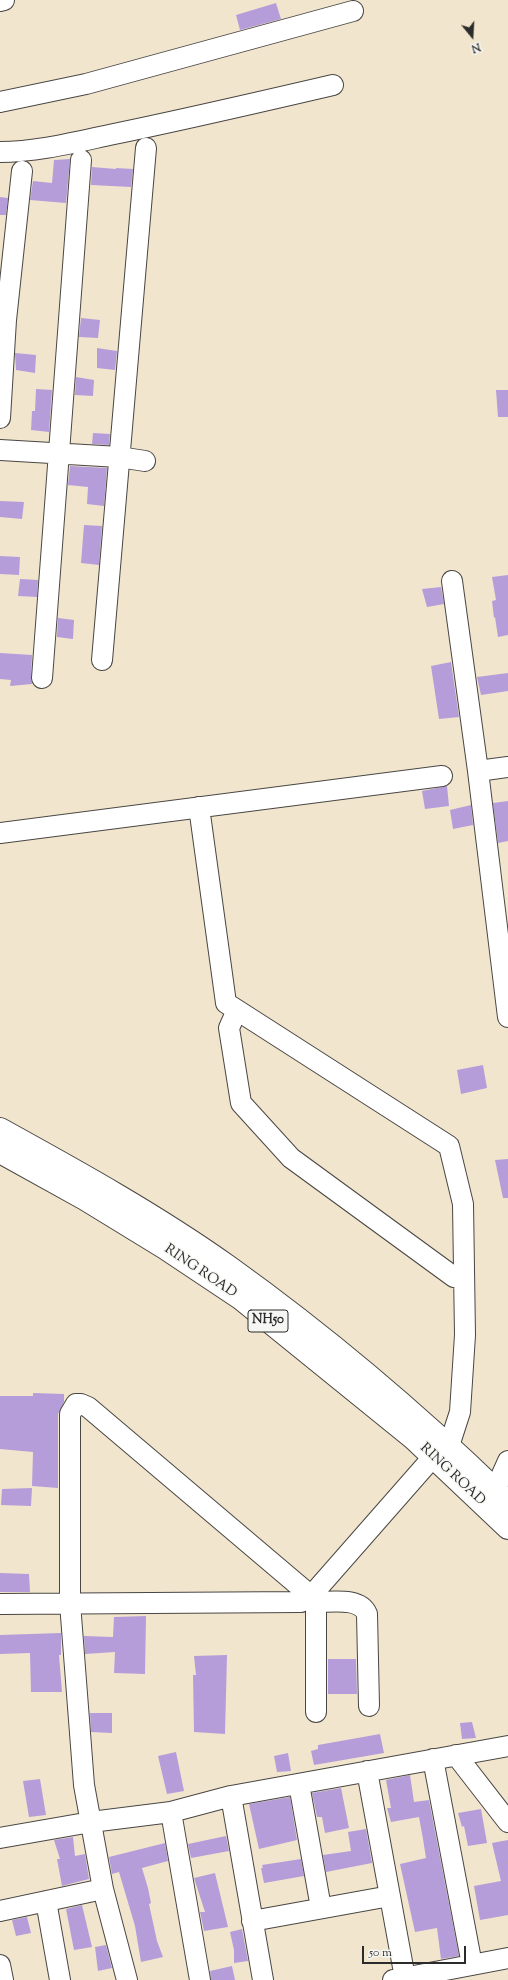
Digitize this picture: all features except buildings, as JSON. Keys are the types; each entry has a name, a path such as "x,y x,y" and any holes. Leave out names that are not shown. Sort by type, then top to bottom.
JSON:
{"highway":[{"name":"RING ROAD","path":"0,1129 83,1175 228,1267 364,1371 441,1451 508,1528"},
{"name":"RING ROAD","path":"0,1152 85,1199 165,1248 240,1298 330,1370 502,1496"}],"street":[{"path":"0,1 4,0"},
{"path":"0,102 86,84 353,11"},
{"path":"0,152 15,152 60,145 180,121 333,85"},
{"path":"102,660 146,148"},
{"path":"42,678 81,160"},
{"path":"0,418 6,320 22,171"},
{"path":"0,450 119,457 145,461"},
{"path":"452,581 504,953 508,1017"},
{"path":"478,771 508,767"},
{"path":"0,833 442,776"},
{"path":"0,1604 70,1602 301,1602 314,1596 441,1451 460,1412 465,1335 463,1204 449,1146 226,1003 199,808"},
{"path":"237,1010 229,1028 241,1103 291,1158 454,1277 464,1278"},
{"path":"127,1980 104,1890 84,1785 70,1602 70,1414 72,1408 76,1404 81,1404 88,1407 314,1596 357,1603 364,1608 367,1614 369,1706"},
{"path":"502,1496 508,1461"},
{"path":"314,1596 316,1712"},
{"path":"0,1838 90,1822 171,1812 231,1796 508,1746"},
{"path":"456,1755 508,1822"},
{"path":"433,1759 472,1965"},
{"path":"367,1772 390,1896 399,1979 508,1958"},
{"path":"299,1784 322,1908"},
{"path":"231,1796 263,1980"},
{"path":"171,1812 200,1980"},
{"path":"0,1911 104,1890"},
{"path":"252,1921 390,1896"},
{"path":"46,1901 60,1980"},
{"path":"0,1965 3,1980"}]}
